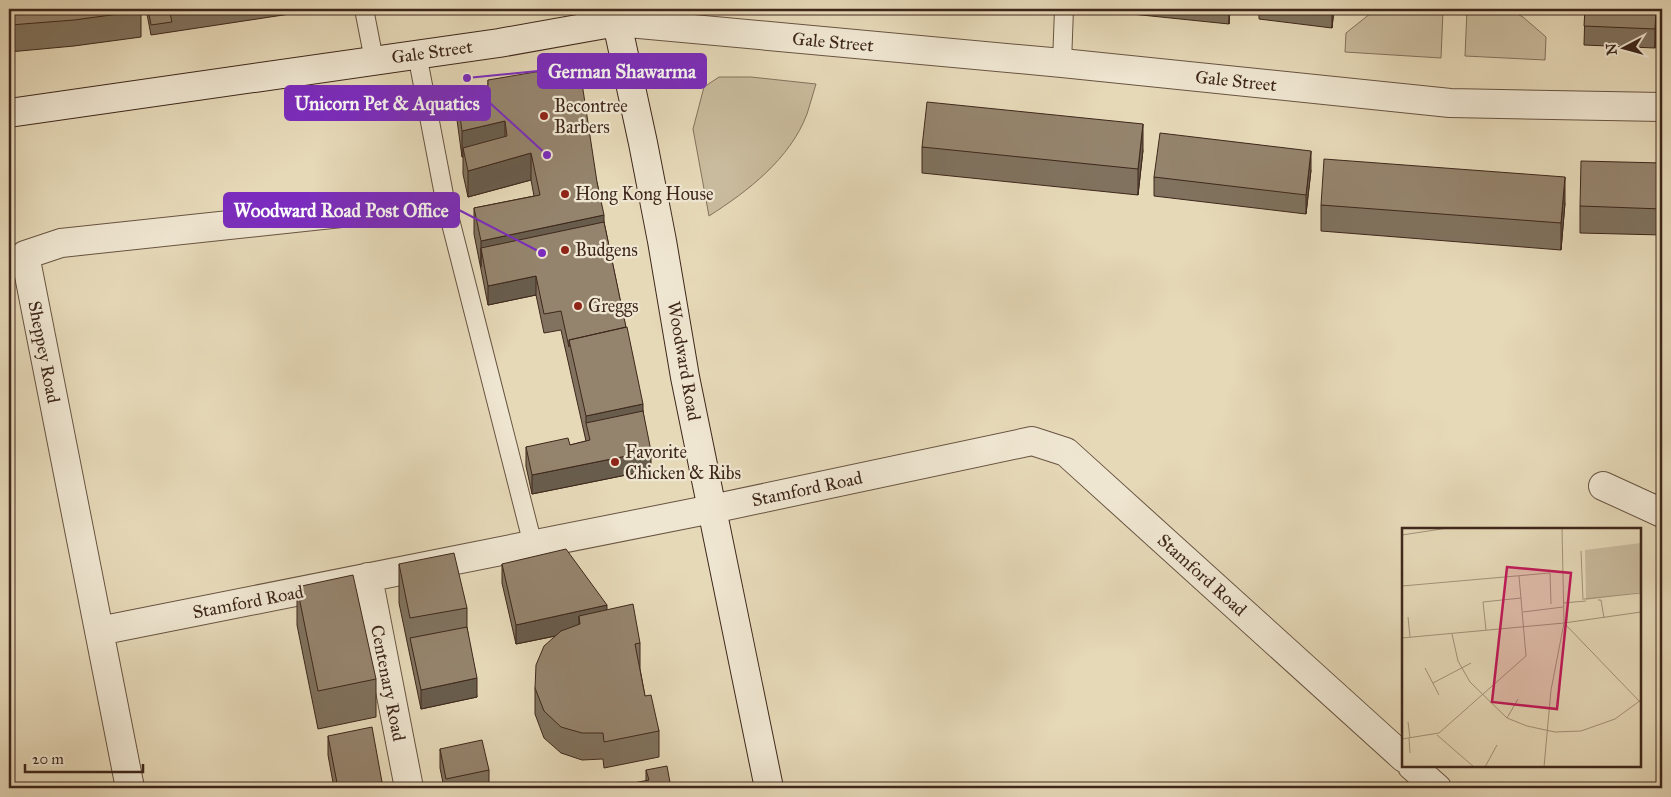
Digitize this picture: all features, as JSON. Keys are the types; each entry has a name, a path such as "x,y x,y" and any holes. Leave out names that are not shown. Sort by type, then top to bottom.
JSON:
{"street":[{"name":"Gale Street","path":"9,113 499,43 620,13 1062,63 1450,103 1662,107"},
{"name":"Woodward Road","path":"620,13 685,377 769,788"},
{"name":"Sheppey Road","path":"130,788 25,255 60,243 397,207"},
{"name":"Stamford Road","path":"99,631 712,510 1032,441 1066,452 1402,756"},
{"path":"1603,486 1662,513"},
{"name":"Centenary Road","path":"368,578 409,788"},
{"path":"1413,767 1437,788"}],"lane":[{"path":"364,9 374,60"},
{"path":"1062,63 1064,9"},
{"path":"417,54 445,200 533,545"}],"shaded area":[{"path":"1376,9 1443,11 1441,58 1345,52 1346,33"},
{"path":"1467,9 1508,9 1523,17 1546,37 1545,60 1465,56"},
{"path":"719,77 751,77 816,84 800,130 779,159 753,185 709,216 693,129 704,87"}],"building":[{"path":"9,9 141,9 141,11 74,20 10,25"},
{"path":"148,9 169,9 172,22 151,25"},
{"path":"1585,9 1656,9 1655,29 1584,26"},
{"path":"571,66 580,70 597,182 604,215 481,241 474,208 540,195 531,153 468,171 463,148 507,136 505,121 462,131 457,94 488,86 488,80"},
{"path":"927,102 1143,124 1138,169 922,147"},
{"path":"1160,133 1311,151 1306,195 1154,177"},
{"path":"1324,159 1565,177 1561,223 1321,205"},
{"path":"1581,161 1662,163 1662,209 1580,206"},
{"path":"604,222 626,327 569,340 569,347 561,311 544,314 536,276 488,286 481,248"},
{"path":"627,327 643,404 586,416 569,340"},
{"path":"643,411 651,451 532,475 526,447 568,438 570,445 590,440 586,423"},
{"path":"566,549 607,605 516,625 502,564"},
{"path":"454,553 467,608 410,618 399,564"},
{"path":"353,575 376,679 318,691 297,587"},
{"path":"633,604 640,643 635,644 645,696 651,695 659,731 604,742 603,733 582,733 561,727 544,711 535,688 536,665 544,646 561,631 580,624 579,616"},
{"path":"467,627 477,678 421,690 410,638"},
{"path":"372,727 382,782 338,788 328,736"},
{"path":"482,740 489,770 446,779 440,749"},
{"path":"667,766 671,788 608,788 649,780 646,770"}],"place":[{"name":"German Shawarma","path":"467,78"},
{"name":"Becontree Barbers","path":"544,116"},
{"name":"Unicorn Pet & Aquatics","path":"547,155"},
{"name":"Hong Kong House","path":"565,194"},
{"name":"Budgens","path":"565,250"},
{"name":"Woodward Road Post Office","path":"542,253"},
{"name":"Greggs","path":"578,306"},
{"name":"Favorite Chicken & Ribs","path":"615,462"}]}
